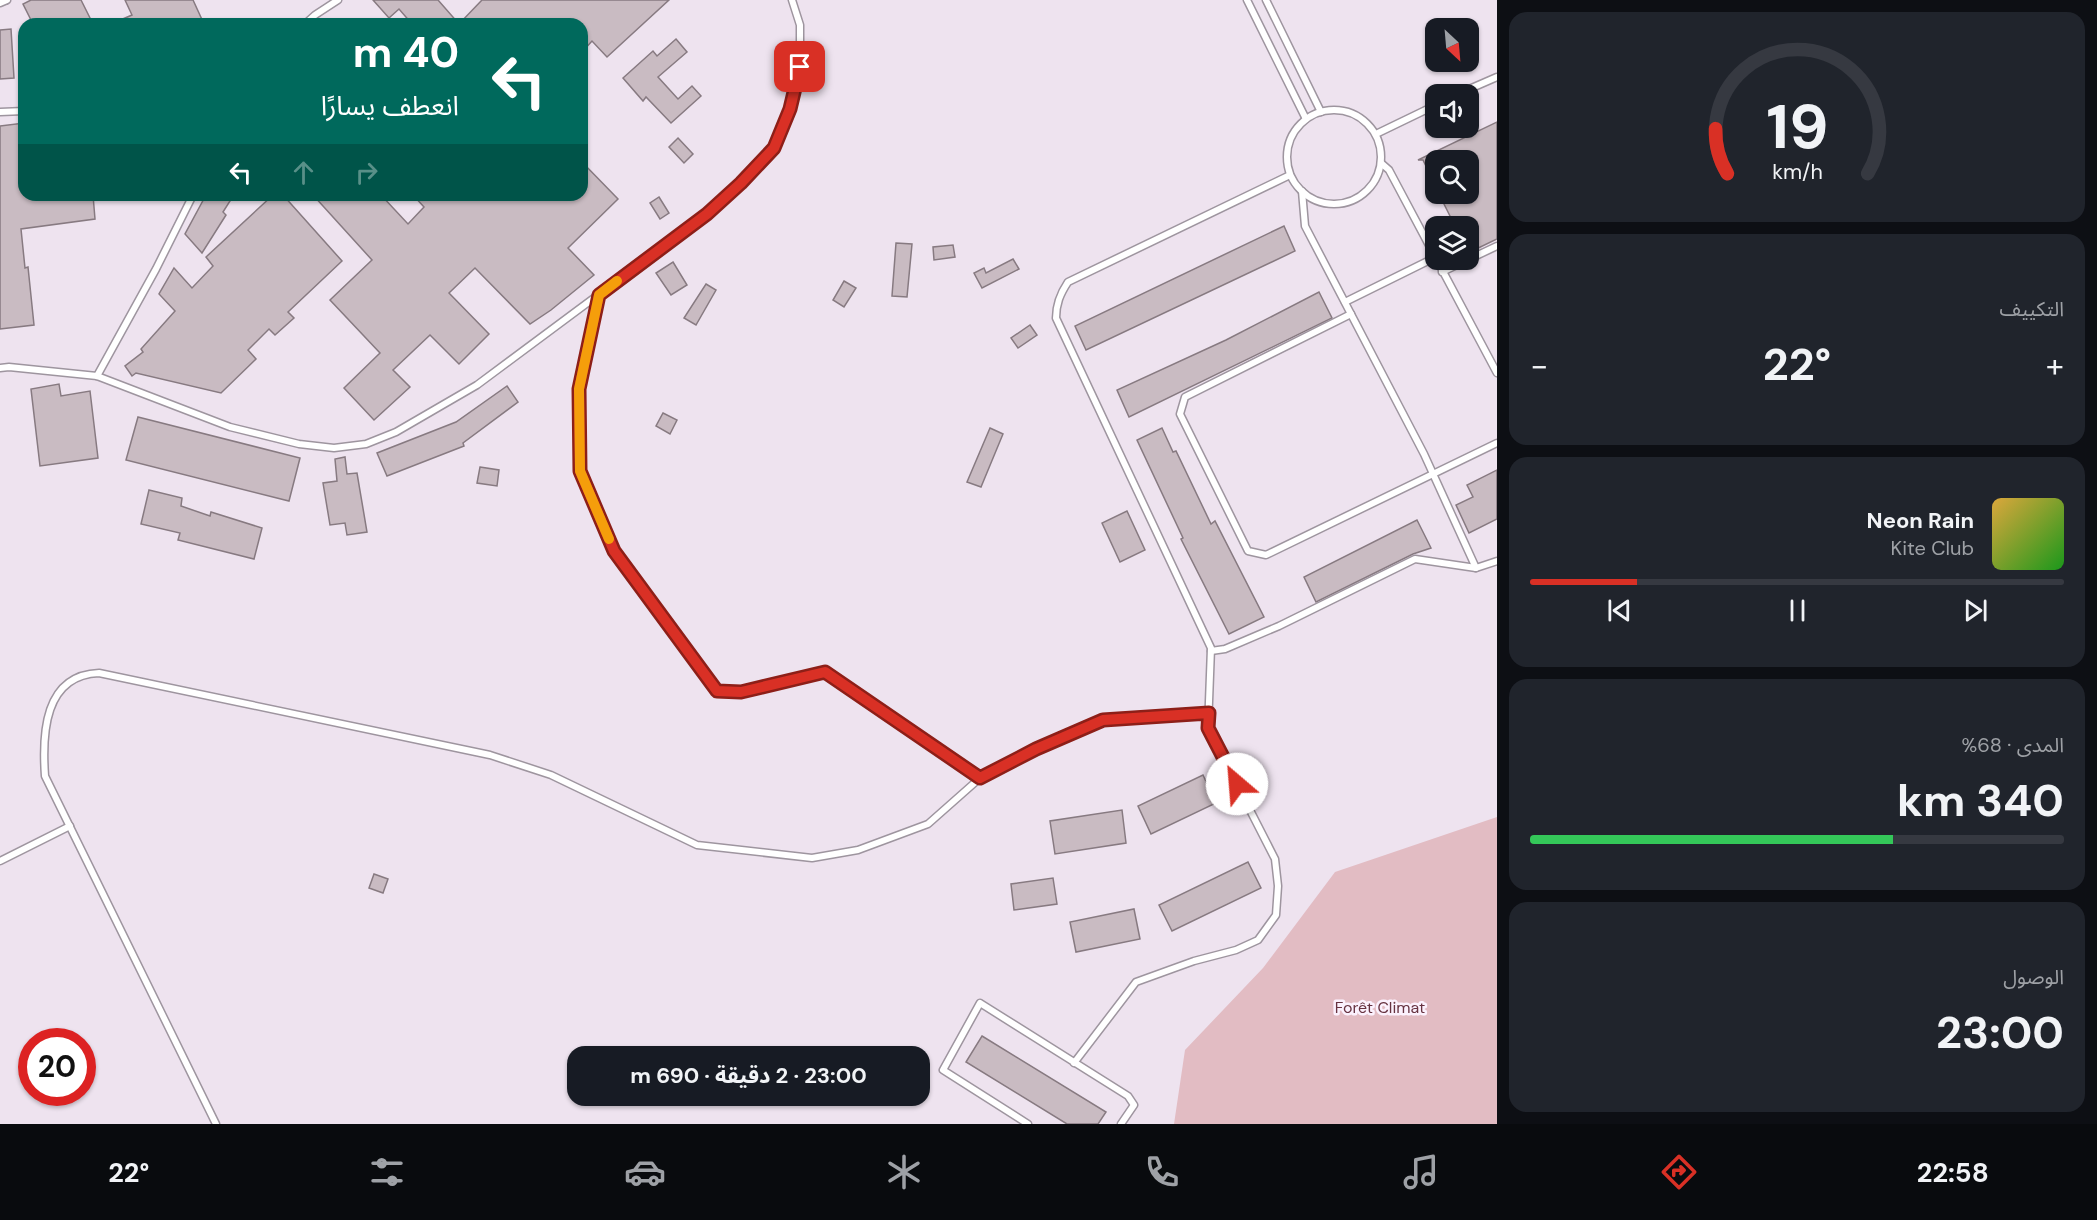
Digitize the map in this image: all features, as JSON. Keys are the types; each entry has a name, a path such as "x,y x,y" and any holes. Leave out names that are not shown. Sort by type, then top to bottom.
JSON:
{"lane":[{"path":"0,3 7,0"},
{"path":"312,18 338,0"},
{"path":"0,368 97,376 230,427 298,444 334,448 366,444 396,432 477,385 707,214 774,148 790,109 800,67 800,26 792,0"},
{"path":"1247,0 1306,119"},
{"path":"1266,0 1321,112"},
{"path":"1479,85 1497,77"},
{"path":"1340,110 1354,114 1366,122 1376,134 1380,148 1381,163 1368,190 1340,204 1324,203 1308,197 1296,186 1290,175 1286,155 1289,139 1298,125 1321,112 1340,110"},
{"path":"1376,134 1425,110"},
{"path":"0,112 18,111"},
{"path":"1381,163 1389,170 1425,240"},
{"path":"1074,1063 1136,982 1258,940 1276,915 1278,886 1275,859 1208,728 1211,648 1056,318 1056,308 1068,282 1290,175"},
{"path":"1302,191 1305,226 1434,474 1476,568"},
{"path":"97,376 156,269 190,201"},
{"path":"1497,246 1442,272 1497,373"},
{"path":"1345,302 1425,262"},
{"path":"599,295 579,389 580,471 614,551 717,691 741,692 825,672 980,778"},
{"path":"1351,314 1185,397 1180,414 1248,551 1266,555 1497,443"},
{"path":"1211,651 1225,649 1279,626 1415,559 1476,568 1497,561"},
{"path":"216,1124 45,776 43,747 51,705 58,692 82,674 99,673 490,755 550,775 697,845 812,858 858,850 928,824 980,778 1036,749 1103,720 1209,713"},
{"path":"0,861 70,826"},
{"path":"1028,1124 943,1070 980,1003 1128,1096 1134,1105 1121,1124"}],"green space":[{"name":"Forêt Climat","path":"1497,817 1497,1124 1174,1124 1185,1050 1263,968 1335,872"}],"building":[{"path":"31,0 81,0 90,18 30,18 23,4"},
{"path":"125,0 193,0 201,18 125,18 132,15"},
{"path":"373,0 438,0 454,18 407,18 399,9 389,18"},
{"path":"482,0 669,0 607,57 592,41 588,45 588,18 465,18"},
{"path":"11,29 14,78 0,79 0,30"},
{"path":"676,39 687,52 658,77 678,99 692,86 701,96 671,123 646,97 643,101 623,78 653,51 657,56"},
{"path":"1497,122 1497,239 1479,248 1479,216 1450,216 1444,204 1479,204 1479,150 1439,150 1464,138 1479,138 1479,131"},
{"path":"18,124 18,201 94,201 95,219 21,229 25,268 28,267 34,325 0,329 0,126"},
{"path":"678,138 693,154 684,163 669,147"},
{"path":"588,168 618,199 568,248 594,275 530,324 475,268 449,293 489,334 459,364 430,335 393,370 410,387 374,420 344,388 380,353 330,300 372,260 318,201 387,201 408,224 424,207 418,201 588,201"},
{"path":"659,197 669,213 660,219 650,203"},
{"path":"203,201 230,201 223,212 226,215 202,253 185,234"},
{"path":"267,201 288,201 342,261 288,312 294,318 275,335 269,329 248,350 256,359 221,393 136,373 132,376 125,366 143,352 141,349 175,311 159,294 174,268 192,288 213,266 206,257"},
{"path":"1284,226 1295,251 1086,350 1075,326"},
{"path":"896,243 912,244 907,297 892,296"},
{"path":"953,245 955,257 934,260 933,247"},
{"path":"1013,259 1019,269 982,288 974,273 984,268 986,273"},
{"path":"673,262 687,285 671,295 656,273"},
{"path":"844,281 856,288 844,307 833,300"},
{"path":"706,284 716,290 696,325 684,318"},
{"path":"1319,292 1332,318 1129,417 1117,390 1226,340"},
{"path":"1030,325 1037,335 1018,348 1011,338"},
{"path":"59,384 61,396 90,391 98,458 40,466 31,389"},
{"path":"507,386 518,402 463,443 464,446 387,476 377,453 456,422"},
{"path":"663,413 677,420 670,434 656,426"},
{"path":"138,417 300,458 289,501 126,460"},
{"path":"990,428 1003,434 981,487 967,482"},
{"path":"1162,428 1173,452 1176,451 1211,524 1215,521 1264,617 1229,634 1181,539 1183,538 1137,440"},
{"path":"345,457 347,474 357,473 367,532 347,535 345,523 330,525 323,483 337,481 335,459"},
{"path":"480,467 499,470 497,486 477,483"},
{"path":"1497,470 1497,519 1469,533 1456,505 1473,497 1467,485"},
{"path":"149,490 182,498 181,506 210,516 211,512 262,528 254,559 178,540 180,533 141,524"},
{"path":"1127,511 1145,550 1120,562 1102,523"},
{"path":"1417,520 1431,548 1413,554 1316,602 1304,577"},
{"path":"1203,775 1216,803 1151,834 1138,806"},
{"path":"1122,810 1126,843 1055,854 1050,821"},
{"path":"1248,862 1261,888 1172,931 1159,905"},
{"path":"374,874 388,879 383,893 369,888"},
{"path":"1053,878 1057,904 1014,910 1011,884"},
{"path":"1134,909 1140,939 1076,952 1070,922"},
{"path":"982,1036 1106,1112 1098,1124 1067,1124 966,1062"}],"slow traffic":[{"path":"609,539 580,471 579,389 599,295 617,281"}],"route":[{"path":"800,67 790,109 774,148 707,214 599,295 579,389 580,471 614,551 717,691 741,692 825,672 980,778 1036,749 1103,720 1209,713 1208,728 1237,784"}]}
